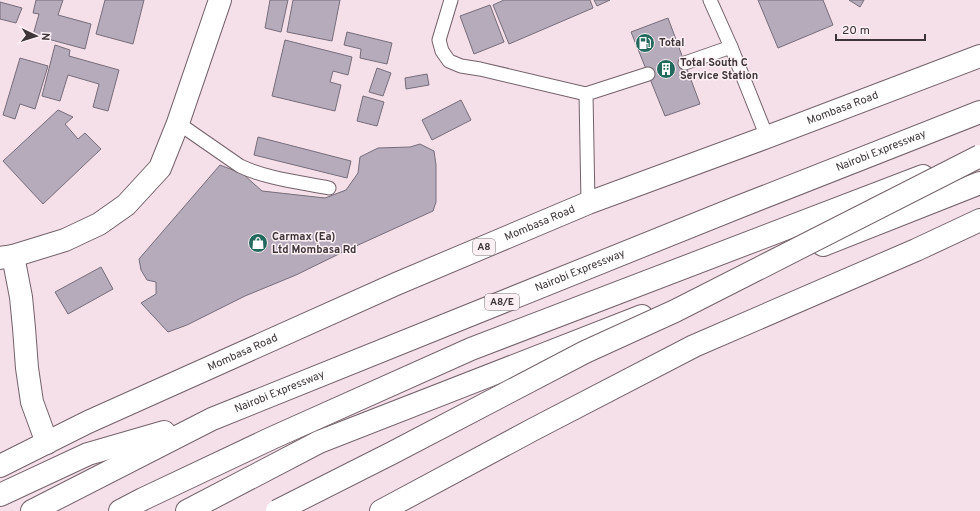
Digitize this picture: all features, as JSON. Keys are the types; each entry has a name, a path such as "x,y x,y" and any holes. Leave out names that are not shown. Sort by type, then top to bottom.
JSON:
{"main road":[{"path":"47,443 32,402 20,297 6,257 64,240 99,224 126,205 160,168 178,123 220,0"},
{"name":"Mombasa Road","path":"0,466 88,422 396,284 588,203 980,56"},
{"name":"Nairobi Expressway","path":"32,511 212,418 980,112"},
{"path":"120,511 272,438 471,349 980,155"},
{"path":"277,511 392,453 585,352 675,311 980,155"},
{"path":"187,511 320,442 980,183"},
{"path":"382,511 534,429 694,346 916,250 980,220"},
{"path":"0,495 88,454 212,418"}],"lane":[{"path":"451,0 439,40 442,51 449,61 461,66 586,94 648,74"},
{"path":"710,0 731,47 767,137"},
{"path":"685,63 731,47"},
{"path":"586,94 588,203"},
{"path":"178,123 240,166 250,171 264,176 329,188"}],"building":[{"path":"36,0 63,0 58,15 91,24 85,49 33,35 39,14 33,13"},
{"path":"105,0 144,0 133,44 96,34"},
{"path":"270,0 288,0 281,32 265,28"},
{"path":"293,0 340,0 332,41 287,32"},
{"path":"504,0 590,0 593,8 509,44 493,5"},
{"path":"594,0 610,0 597,6"},
{"path":"758,0 823,0 833,25 778,48"},
{"path":"849,0 864,0 860,7"},
{"path":"0,2 22,8 16,23 0,19"},
{"path":"490,5 504,42 474,54 460,16"},
{"name":"Total South C Service Station","path":"668,18 700,104 665,116 631,32"},
{"path":"347,32 392,43 387,64 360,58 361,49 344,45"},
{"path":"285,40 352,57 348,75 333,71 330,82 341,85 335,111 272,96"},
{"path":"55,45 70,50 69,56 119,70 108,111 93,107 99,84 68,75 60,101 42,96"},
{"path":"20,58 48,66 35,109 20,104 15,119 3,115"},
{"path":"377,68 391,73 383,96 369,92"},
{"path":"427,74 429,85 406,89 405,78"},
{"path":"363,96 384,102 377,126 357,121"},
{"path":"461,100 471,120 432,140 422,120"},
{"path":"58,110 73,117 65,124 78,139 85,133 101,149 43,204 3,161"},
{"path":"258,137 351,161 347,178 254,155"},
{"name":"Carmax (Ea) Ltd Mombasa Rd","path":"420,144 434,151 436,165 436,202 433,211 296,275 245,296 187,325 168,332 141,303 156,294 156,282 147,280 141,270 139,259 220,165 243,174 262,191 325,198 346,190 358,173 360,157 378,148 410,147"},
{"path":"101,267 113,289 68,314 55,292"}],"place":[{"name":"Total","path":"645,43"},
{"name":"Total South C Service Station","path":"666,69"},
{"name":"Carmax (Ea) Ltd Mombasa Rd","path":"258,243"}]}
